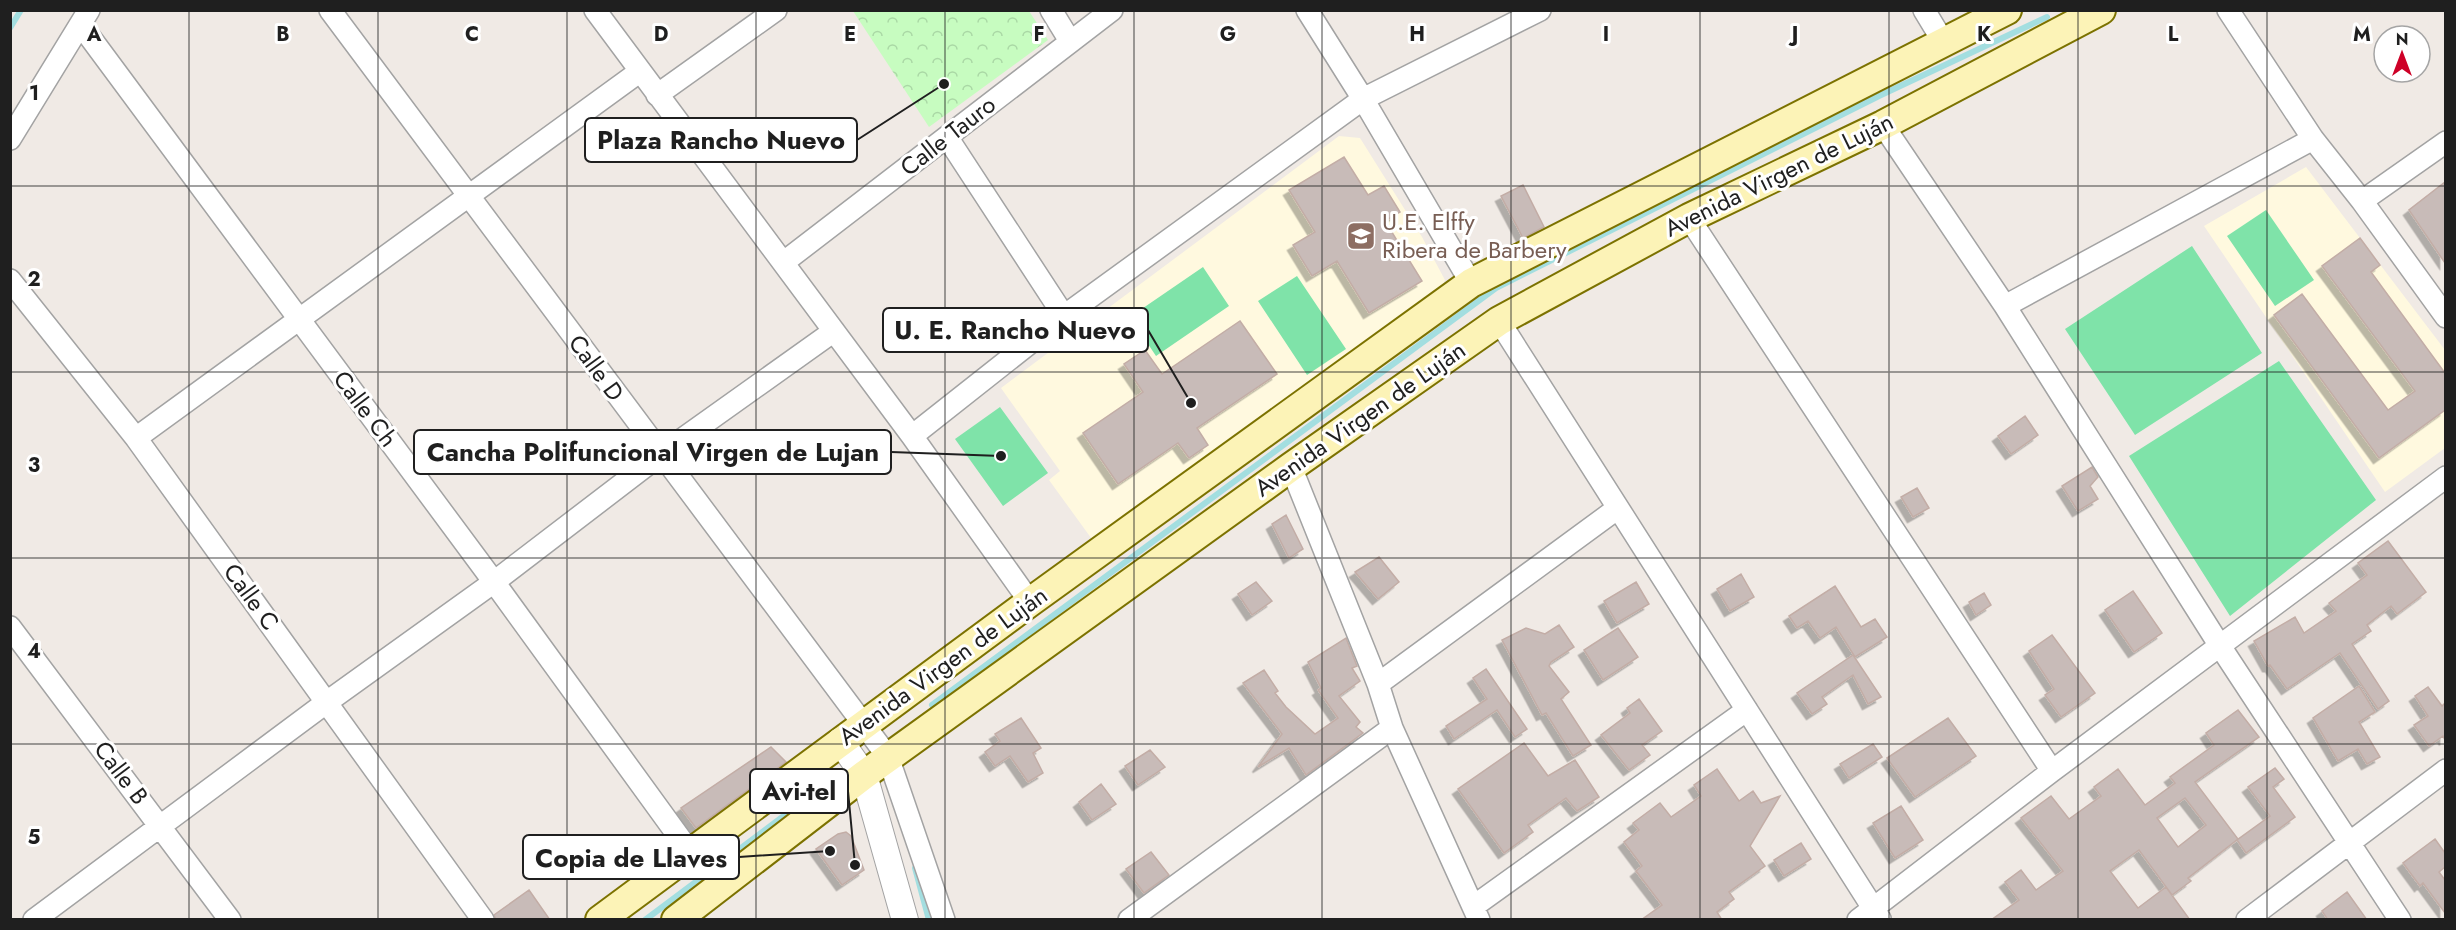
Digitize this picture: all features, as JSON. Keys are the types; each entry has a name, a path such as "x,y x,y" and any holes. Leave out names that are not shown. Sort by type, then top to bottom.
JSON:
{"main road":[{"name":"Avenida Virgen de Luján","path":"600,920 1030,602 1472,283 2007,10"},
{"name":"Avenida Virgen de Luján","path":"676,920 888,757 1291,467 1499,321 1689,218 1883,125 2060,20 2101,10"}],"street":[{"name":"Calle D","path":"330,10 660,455 888,757 944,920"},
{"path":"595,10 912,436 1030,602"},
{"path":"657,95 776,10"},
{"path":"1051,10 1070,41"},
{"name":"Calle Tauro","path":"784,262 1112,10"},
{"path":"1307,10 1363,99 1472,283"},
{"path":"912,436 1064,316 1363,99 1540,10"},
{"path":"1924,10 1944,43"},
{"path":"2228,10 2313,139 2362,201 2445,317"},
{"path":"10,139 85,18"},
{"name":"Calle Ch","path":"85,18 297,318 494,582 690,852"},
{"path":"136,438 297,318 639,72"},
{"path":"1883,125 2005,306 2220,646 2400,920"},
{"path":"947,137 1064,316"},
{"path":"2005,306 2313,139"},
{"path":"2362,201 2445,142"},
{"path":"1689,218 2052,771"},
{"name":"Calle C","path":"10,280 136,438 483,920"},
{"path":"1499,321 1747,710 1871,916 2052,771 2445,477"},
{"path":"34,920 327,702 494,582 660,455 834,331"},
{"path":"1291,467 1378,684 1392,728 1477,913 1747,710"},
{"path":"1378,684 1618,508"},
{"name":"Calle B","path":"10,627 230,920"},
{"path":"1129,920 1392,728"},
{"path":"840,741 864,775 904,920"},
{"path":"2247,920 2445,770"}],"shaded area":[{"path":"1339,136 1360,138 1422,237 1445,280 1439,292 1094,542 1049,480 1060,471 1001,388"},
{"path":"2306,167 2445,350 2445,448 2385,492 2204,226"}],"green space":[{"path":"853,11 1029,11 1048,40 929,127"},
{"path":"2266,210 2314,280 2275,306 2227,236"},
{"path":"2192,246 2262,353 2135,435 2065,329"},
{"path":"1203,267 1229,306 1156,356 1130,317"},
{"path":"1297,276 1346,349 1307,375 1258,301"},
{"path":"2279,361 2376,500 2230,616 2129,456"},
{"path":"1000,407 1048,473 1003,506 955,439"}],"building":[{"path":"1344,157 1368,195 1384,186 1400,212 1385,221 1422,281 1369,313 1337,261 1312,276 1293,245 1315,232 1289,190"},
{"path":"2445,182 2445,263 2409,210"},
{"path":"1523,185 1544,227 1523,238 1501,196"},
{"path":"2360,238 2380,265 2371,272 2445,373 2445,410 2379,458 2274,315 2302,294 2388,410 2415,391 2322,266"},
{"path":"1240,321 1277,374 1197,428 1208,445 1189,458 1178,443 1118,484 1083,433 1143,392 1124,364 1145,350 1162,374"},
{"path":"2025,416 2038,435 2011,454 1998,436"},
{"path":"2092,467 2098,477 2090,486 2098,499 2078,511 2062,486"},
{"path":"1917,488 1929,508 1913,517 1901,497"},
{"path":"1286,515 1303,549 1289,558 1272,524"},
{"path":"2388,541 2426,592 2397,614 2391,606 2367,625 2371,631 2352,644 2389,701 2378,709 2340,653 2287,689 2270,665 2268,666 2254,641 2295,617 2304,633 2336,611 2329,603 2367,575 2358,563"},
{"path":"1379,557 1399,582 1378,599 1355,572"},
{"path":"1741,574 1754,597 1730,611 1717,589"},
{"path":"1256,582 1272,601 1252,615 1238,594"},
{"path":"1636,582 1649,604 1617,623 1604,601"},
{"path":"1835,586 1861,627 1875,619 1887,637 1855,657 1836,627 1820,638 1808,621 1797,628 1789,616"},
{"path":"2133,591 2162,633 2134,652 2105,610"},
{"path":"1984,593 1991,605 1976,615 1969,602"},
{"path":"1559,625 1574,647 1551,662 1549,666 1569,692 1561,699 1591,745 1573,756 1546,713 1542,715 1502,640 1526,628 1545,634"},
{"path":"1618,628 1638,657 1603,680 1584,650"},
{"path":"2052,635 2095,693 2061,717 2045,695 2054,689 2029,651"},
{"path":"1346,638 1357,666 1352,668 1360,681 1339,696 1360,722 1356,727 1363,733 1306,775 1289,748 1258,767 1282,734 1243,683 1264,670 1278,691 1275,693 1286,707 1315,734 1338,718 1318,690 1321,688 1308,662"},
{"path":"1853,655 1881,697 1868,704 1853,675 1822,697 1827,704 1812,714 1797,693"},
{"path":"1486,669 1527,729 1515,737 1497,710 1454,739 1446,726 1487,699 1473,678"},
{"path":"2359,686 2375,712 2359,722 2380,757 2367,764 2358,749 2338,761 2313,718"},
{"path":"2428,687 2442,706 2445,703 2445,740 2443,736 2429,746 2414,725 2428,716 2415,696"},
{"path":"1639,699 1662,731 1642,745 1650,755 1629,770 1601,735 1630,713 1627,708"},
{"path":"2238,710 2259,737 2195,782 2238,839 2188,878 2191,881 2172,895 2139,850 2110,871 2138,908 2166,887 2190,920 1991,920 2019,900 2005,882 2021,870 2036,890 2063,871 2021,818 2051,796 2069,819 2101,796 2094,787 2118,769 2145,805 2175,783 2170,777 2214,745 2206,733","holes":["2185,798 2206,825 2178,847 2157,818"]},
{"path":"1021,718 1041,748 1033,753 1043,773 1028,782 1010,756 995,766 985,752 1000,741 995,734"},
{"path":"1948,718 1976,756 1915,797 1887,758"},
{"path":"1524,743 1548,776 1575,760 1599,797 1577,811 1566,798 1528,825 1533,832 1504,853 1458,789"},
{"path":"1873,744 1882,757 1849,778 1840,764"},
{"path":"771,747 786,762 696,828 681,808"},
{"path":"1150,750 1165,767 1138,785 1125,766"},
{"path":"2275,768 2284,779 2273,787 2295,817 2246,853 2237,840 2270,816 2248,787"},
{"path":"1717,769 1739,801 1753,791 1761,803 1780,796 1750,846 1765,866 1729,892 1734,899 1717,912 1722,920 1641,920 1662,905 1636,871 1642,866 1624,842 1639,830 1633,823 1660,803 1671,817 1701,796 1694,785"},
{"path":"1101,784 1116,804 1092,820 1079,802"},
{"path":"1901,806 1923,840 1895,858 1873,823"},
{"path":"846,832 851,836 864,870 842,885 816,849 838,834"},
{"path":"2435,839 2445,853 2445,867 2439,872 2445,880 2445,913 2423,883 2420,886 2403,863"},
{"path":"1801,843 1811,859 1784,876 1774,860"},
{"path":"1151,852 1169,875 1144,893 1126,869"},
{"path":"529,890 550,920 496,920 494,915"},
{"path":"2347,892 2367,920 2328,920 2322,911"}],"waterway":[{"path":"10,28 21,10"},
{"path":"932,705 1496,288 1879,96 2047,17"},
{"path":"645,920 825,785"},
{"path":"915,868 929,920"}],"place":[{"name":"Plaza Rancho Nuevo","path":"944,84"},
{"name":"U.E. Elffy Ribera de Barbery","path":"1361,236"},
{"name":"U. E. Rancho Nuevo","path":"1191,403"},
{"name":"Cancha Polifuncional Virgen de Lujan","path":"1001,456"},
{"name":"Copia de Llaves","path":"830,851"},
{"name":"Avi-tel","path":"855,865"}]}
